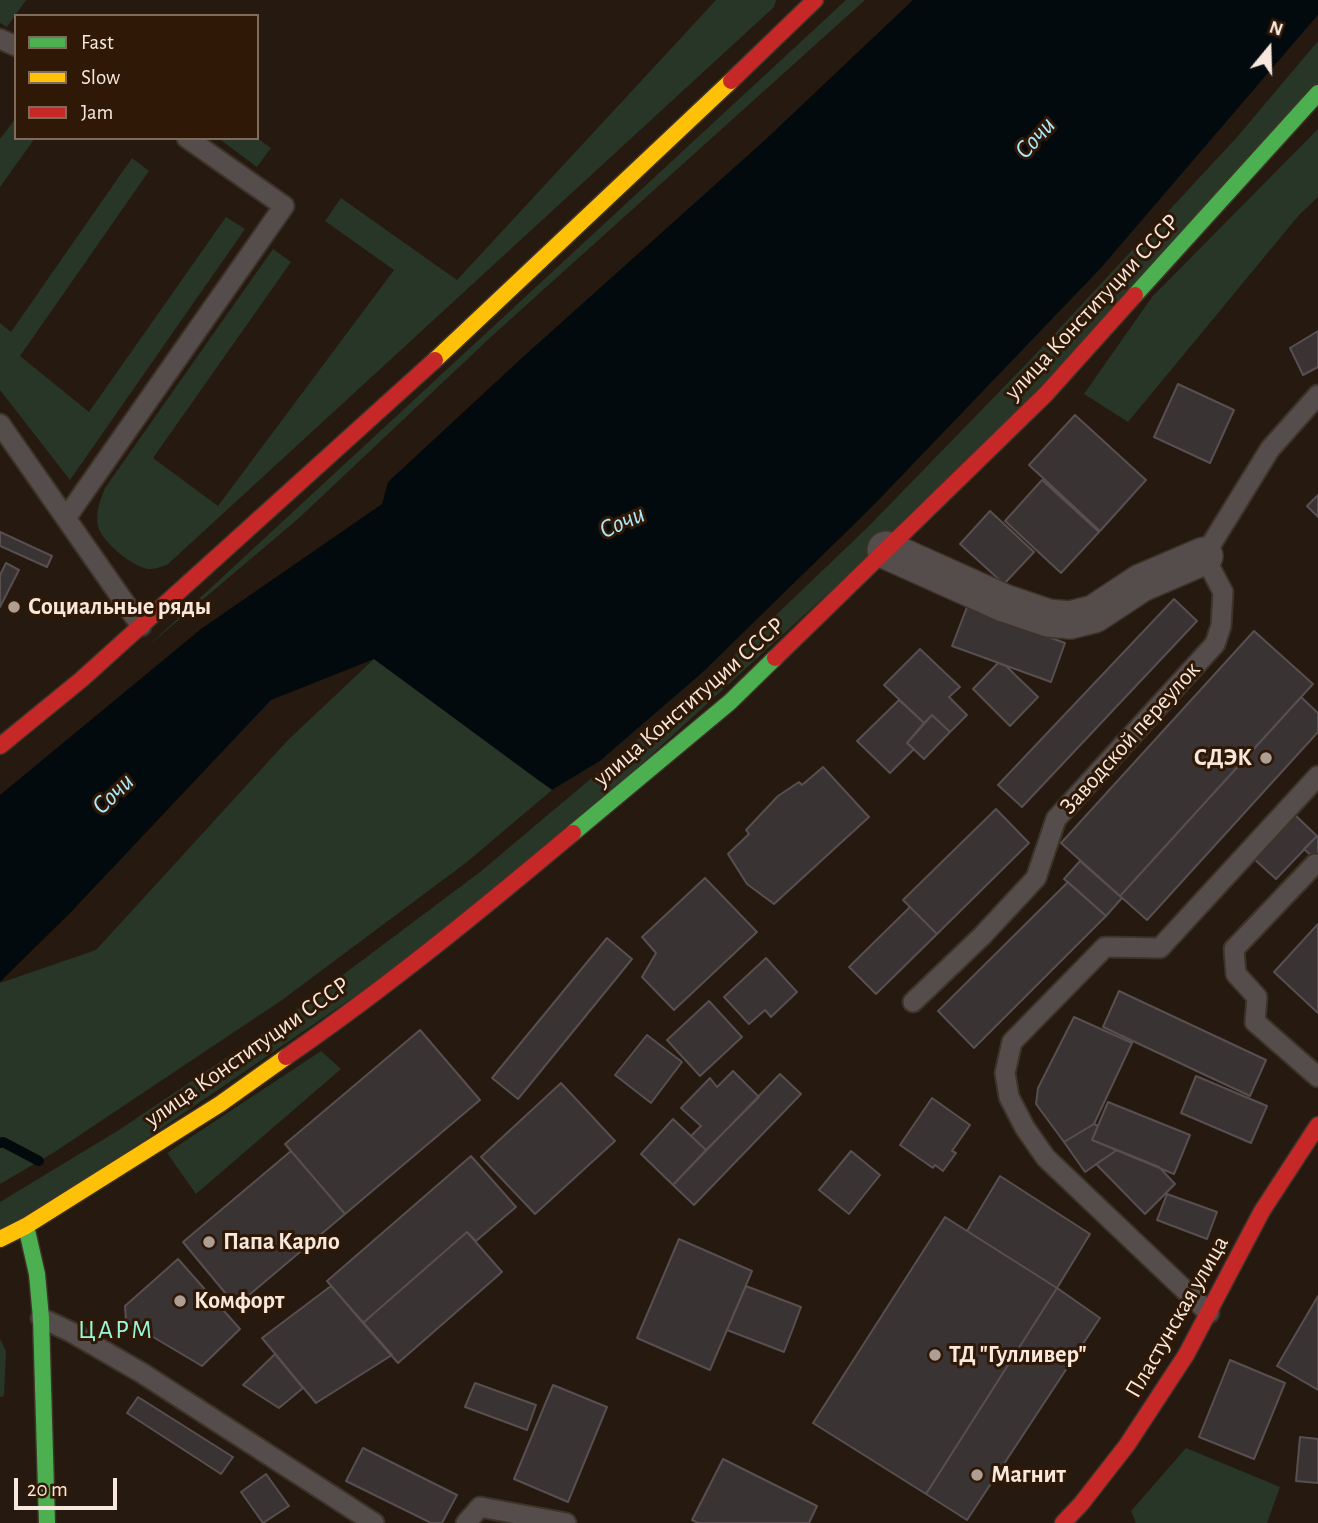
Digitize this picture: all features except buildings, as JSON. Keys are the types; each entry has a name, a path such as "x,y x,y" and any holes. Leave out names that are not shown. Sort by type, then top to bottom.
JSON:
{"main road":[{"path":"0,746 82,679 490,310 814,0"},
{"name":"улица Конституции СССР","path":"0,1239 26,1226 219,1104 331,1026 485,906 730,702 1046,394 1318,93"},
{"name":"Пластунская улица","path":"1063,1523 1082,1504 1127,1445 1186,1355 1262,1211 1318,1125"},
{"path":"26,1226 36,1265 41,1318 47,1523"}],"street":[{"path":"886,551 1004,603 1048,618 1070,620 1094,614 1141,583 1204,556"}],"lane":[{"path":"66,518 284,206 190,140"},
{"path":"1204,556 1270,449 1318,395"},
{"path":"0,424 141,626"},
{"name":"Заводской переулок","path":"913,1002 982,936 1036,878 1056,819 1215,644 1221,626 1223,592 1204,556"},
{"path":"1209,1313 1046,1158 1025,1128 1009,1097 1004,1073 1012,1042 1105,947 1160,948 1318,776"},
{"path":"1315,864 1234,949 1236,974 1258,997 1255,1022 1318,1077"},
{"path":"41,1318 142,1373 374,1523"},
{"path":"1082,1504 1088,1523"},
{"path":"466,1523 480,1507 566,1523"}],"green space":[{"path":"0,0 26,0 7,27 0,23"},
{"path":"716,0 776,0 774,7 167,565 151,569 136,565 105,539 100,532 97,516 105,488 273,249 291,262 153,458 218,506 394,270 325,221 341,198 457,280"},
{"path":"846,0 865,0 493,335 299,518 148,646"},
{"path":"1318,0 1318,15 1101,268 872,507 702,673 600,761 552,790 467,862 282,1000 53,1153 0,1184 0,983 96,950 288,740 374,659 542,783"},
{"path":"1318,41 1318,93 1046,394 485,907 0,1239 0,1202 119,1130 288,1016 480,872 707,681 869,526 1033,357 1238,136"},
{"path":"14,121 14,140 34,140 0,187 0,139"},
{"path":"1318,129 1318,197 1299,215 1128,422 1084,394 1152,297"},
{"path":"259,139 271,148 257,167 221,140"},
{"path":"132,158 149,171 20,356 89,412 226,217 245,229 70,480 0,390 0,323 11,332"},
{"path":"321,1051 341,1069 196,1194 167,1153"},
{"path":"0,1339 6,1351 4,1396 0,1397"},
{"path":"1186,1448 1280,1487 1267,1523 1136,1523 1131,1511"}],"water":[{"name":"Сочи","path":"913,0 1318,0 1318,15 1101,268 872,507 702,673 600,761 552,790 374,659 271,700 71,912 0,982 0,795 201,629 382,504 388,482 765,140"}],"waterway":[{"path":"0,1143 3,1142 39,1161"}],"traffic: fast":[{"path":"1135,295 1318,93"},
{"path":"573,833 730,702 775,658"},
{"path":"26,1226 37,1274 41,1318 47,1523"}],"traffic: slow":[{"path":"435,360 731,81"},
{"path":"0,1239 26,1226 220,1104 286,1057"}],"traffic: jam":[{"path":"731,81 815,0"},
{"path":"775,658 1046,394 1135,295"},
{"path":"0,746 82,679 435,360"},
{"path":"286,1057 432,948 573,833"},
{"path":"1063,1523 1127,1445 1186,1355 1262,1211 1318,1125"}],"place":[{"name":"Социальные ряды","path":"14,607"},
{"name":"СДЭК","path":"1266,758"},
{"name":"Папа Карло","path":"209,1242"},
{"name":"Комфорт","path":"180,1301"},
{"name":"ТД \"Гулливер\"","path":"935,1355"},
{"name":"Магнит","path":"977,1475"}],"district":[{"name":"ЦАРМ","path":"116,1330"}]}
